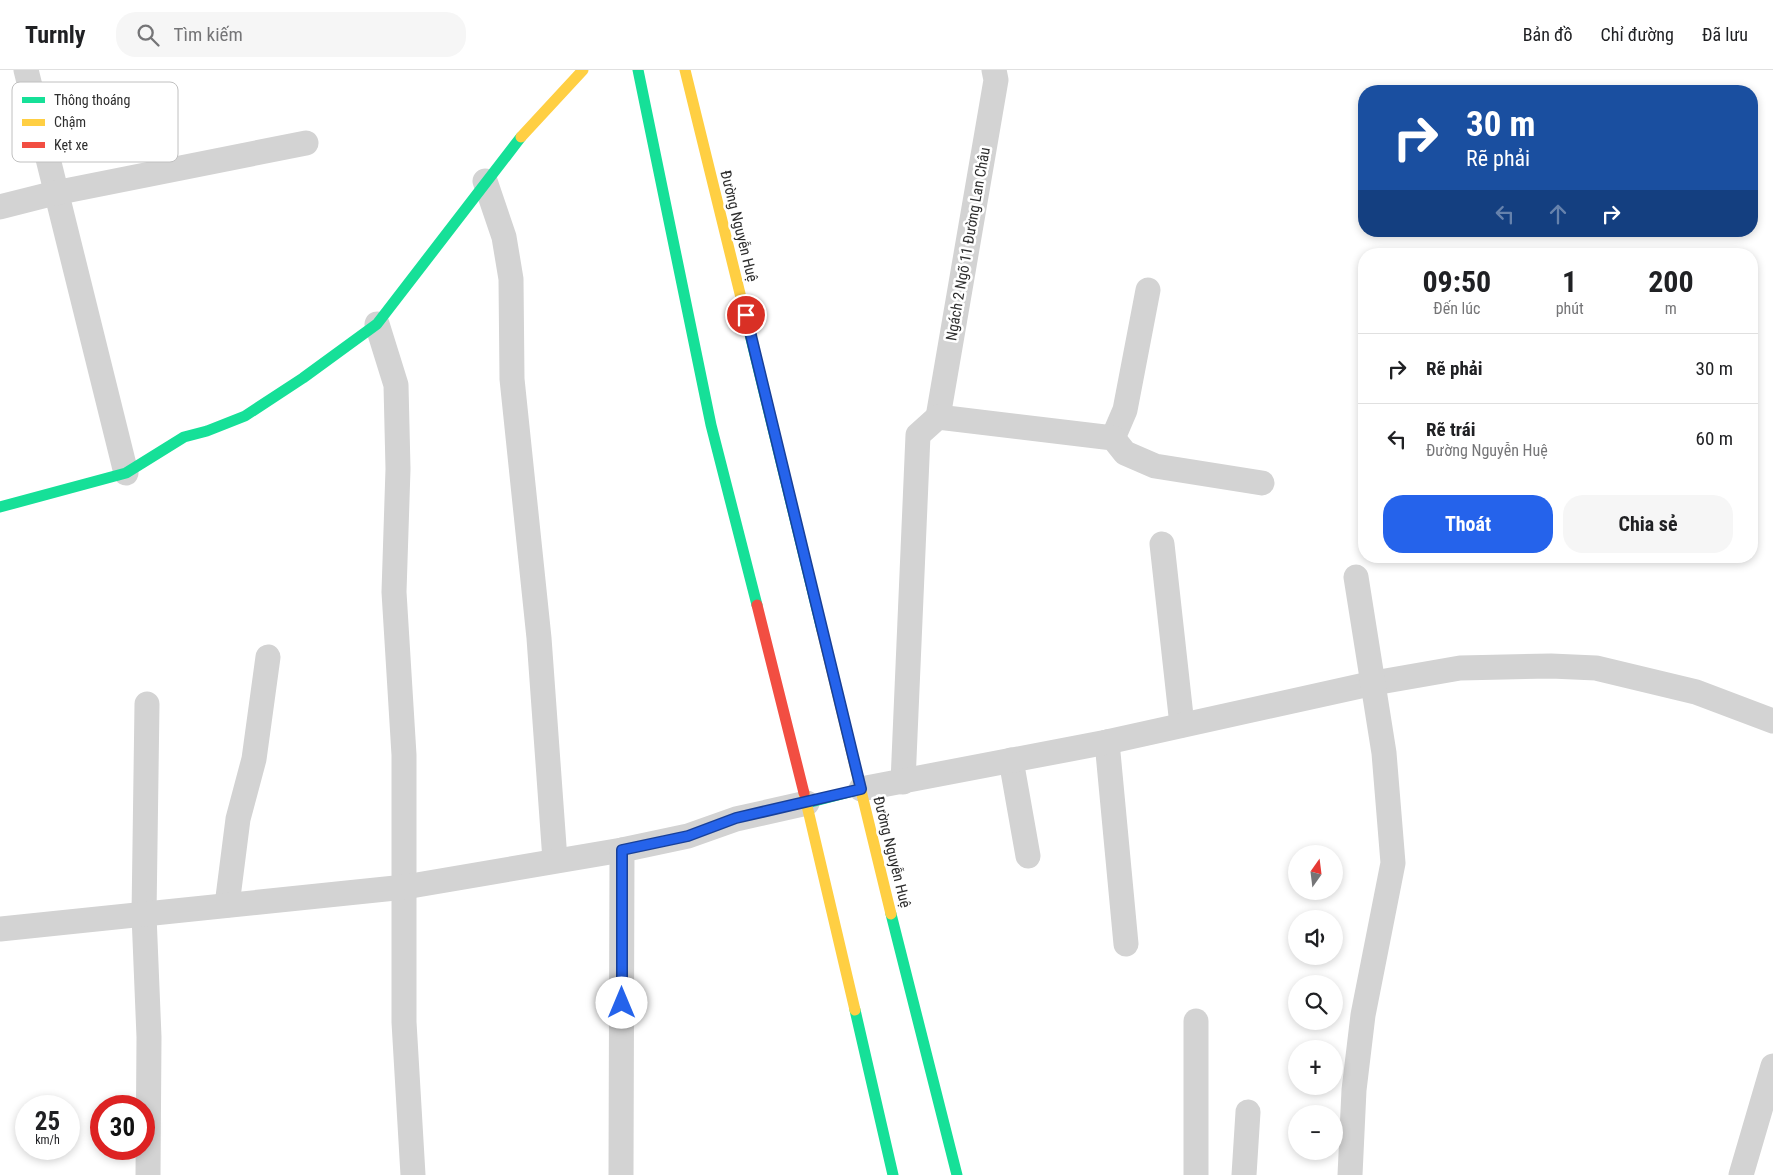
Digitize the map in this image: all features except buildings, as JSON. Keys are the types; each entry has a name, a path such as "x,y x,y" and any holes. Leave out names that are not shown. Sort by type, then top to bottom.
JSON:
{"street":[{"path":"0,506 126,473 184,437 207,431 259,408 377,324 485,181 527,129 583,70"},
{"path":"638,70 711,425 807,803 894,1175"},
{"name":"Đường Nguyễn Huệ","path":"685,70 861,789 958,1175"},
{"name":"Ngách 2 Ngõ 11 Đường Lan Châu","path":"938,417 996,80 994,70"},
{"path":"0,207 56,193 306,143"},
{"path":"48,162 126,473"},
{"path":"485,181 504,237 511,278 512,380 539,638 555,860"},
{"path":"1113,438 1125,410 1148,290"},
{"path":"377,324 396,385 398,469 394,592 404,755 404,1022 413,1175"},
{"path":"903,782 918,435 938,417 1113,438 1125,453 1155,466 1262,482"},
{"path":"1162,544 1182,724"},
{"path":"1350,1175 1354,1090 1364,1016 1393,863 1384,753 1356,577"},
{"path":"227,905 238,819 254,760 268,657"},
{"path":"0,929 405,887 622,850 688,836 736,818 861,789 1107,742 1374,683 1460,668 1551,666 1596,668 1696,692 1773,720"},
{"path":"147,704 144,915 150,1037 148,1175"},
{"path":"1107,742 1126,944"},
{"path":"1012,760 1028,856"},
{"path":"621,1175 622,850"},
{"path":"1196,1021 1196,1175"},
{"path":"1741,1175 1773,1066"},
{"path":"1244,1175 1248,1112"}],"traffic: fast":[{"path":"638,70 711,425 757,605"},
{"path":"0,507 126,473 184,437 207,431 245,416 303,378 377,324 521,137"},
{"path":"746,318 822,630"},
{"path":"807,803 861,789"},
{"path":"891,914 957,1175"},
{"path":"855,1010 893,1175"}],"traffic: slow":[{"path":"521,137 583,70"},
{"path":"685,70 746,318"},
{"path":"822,630 891,914"},
{"path":"804,793 855,1010"}],"traffic: jam":[{"path":"757,605 804,793"}],"route":[{"path":"622,1003 622,850 688,836 736,818 861,789 746,315"}]}
